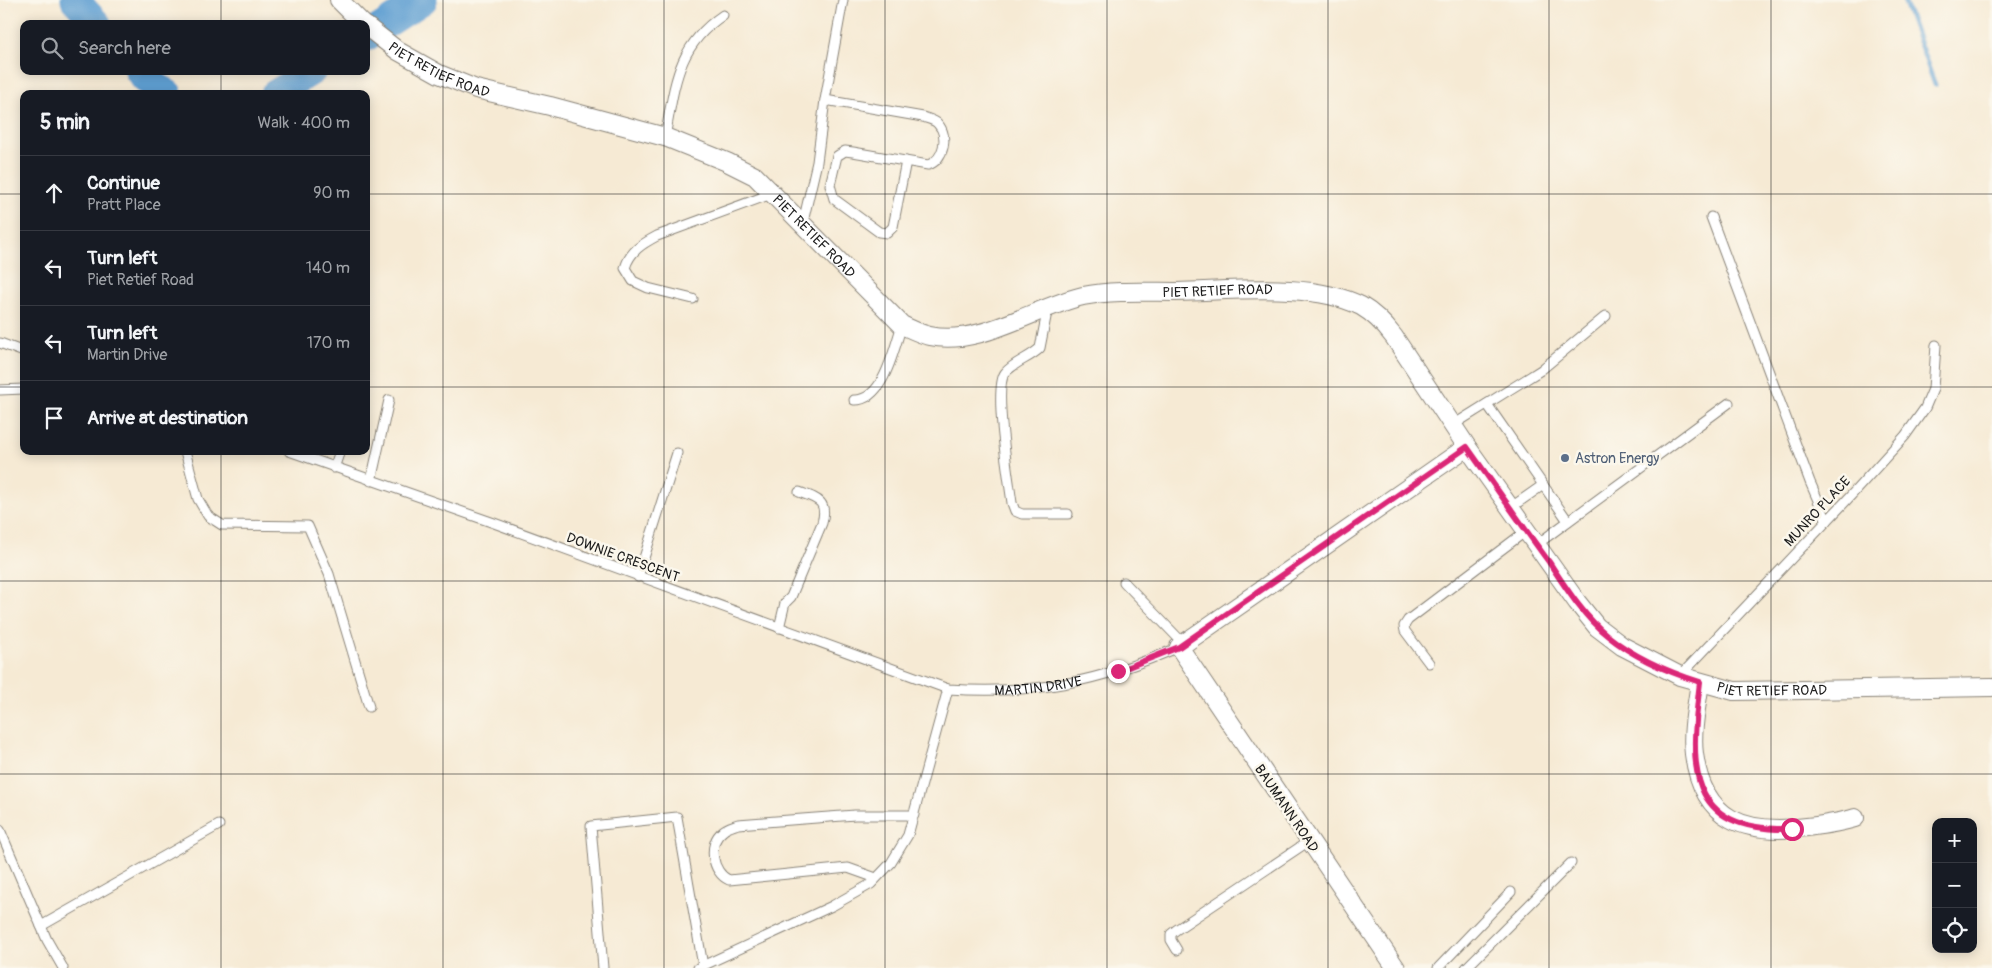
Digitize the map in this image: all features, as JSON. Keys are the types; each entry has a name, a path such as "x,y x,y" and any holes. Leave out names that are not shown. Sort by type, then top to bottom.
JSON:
{"street":[{"path":"339,0 359,20"},
{"name":"PIET RETIEF ROAD","path":"370,29 398,52 439,74 476,89 550,106 665,137 727,162 755,176 803,222 902,325 929,336 957,338 987,330 1048,306 1092,295 1233,290 1289,291 1345,300 1361,306 1383,323 1531,538 1597,626 1622,646 1680,676 1734,691 1992,687"},
{"name":"MARTIN DRIVE","path":"1181,646 1467,447"},
{"name":"BAUMANN ROAD","path":"1181,646 1396,968"},
{"path":"1700,682 1694,752 1700,786 1718,811 1729,820 1772,829 1813,826 1856,818"}],"lane":[{"path":"803,222 814,182 825,100 842,0"},
{"path":"665,137 675,84 683,58 694,39 723,15"},
{"path":"825,100 923,117 939,124 942,130 943,144 939,159 928,165 906,161 845,151 838,156 830,185 834,199 879,232 887,233 893,227 906,161"},
{"path":"814,182 830,185"},
{"path":"693,299 648,288 633,281 625,268 629,257 641,245 657,236 774,193"},
{"path":"1710,217 1810,482 1827,521"},
{"path":"1048,306 1040,348 1010,368 1001,381 1002,428 1012,503 1015,511 1022,514 1068,514"},
{"path":"1452,425 1540,370 1606,316"},
{"path":"854,400 863,400 877,390 902,325"},
{"path":"0,343 20,350"},
{"name":"MUNRO PLACE","path":"1680,676 1905,436 1925,408 1933,389 1936,345"},
{"path":"0,390 20,389"},
{"path":"371,481 389,400"},
{"path":"1487,404 1568,521"},
{"path":"1429,663 1405,631 1404,626 1408,620 1531,538 1568,521 1728,404"},
{"path":"638,577 677,453"},
{"path":"186,455 198,499 208,516 222,525 308,526 330,574 369,707"},
{"name":"DOWNIE CRESCENT","path":"300,455 494,523 948,689"},
{"path":"334,468 339,455"},
{"path":"1510,508 1543,485"},
{"path":"778,628 786,603 791,597 825,510 822,504 799,492"},
{"path":"1124,582 1181,646"},
{"name":"MARTIN DRIVE","path":"948,689 990,692 1065,685 1118,671 1181,646"},
{"path":"603,968 591,826 678,817 700,967 832,906 871,884 891,863 908,835 948,689"},
{"path":"876,878 848,868 729,880 721,877 717,869 714,847 723,831 738,824 855,815 914,816"},
{"path":"40,926 219,825"},
{"path":"0,830 40,926 63,968"},
{"path":"1177,950 1171,940 1171,934 1309,840"},
{"path":"1466,968 1571,863"},
{"path":"1438,968 1511,892"}],"waterway":[{"path":"75,0 93,20"},
{"path":"370,34 423,0"},
{"path":"1904,0 1935,85"},
{"path":"142,75 162,90"},
{"path":"281,90 306,75"}],"place":[{"name":"Astron Energy","path":"1565,458"}],"route":[{"path":"1118,671 1179,647 1467,447 1569,591 1597,626 1622,646 1645,659 1680,676 1700,682 1694,730 1694,752 1700,786 1718,811 1729,820 1756,828 1792,829"}]}
